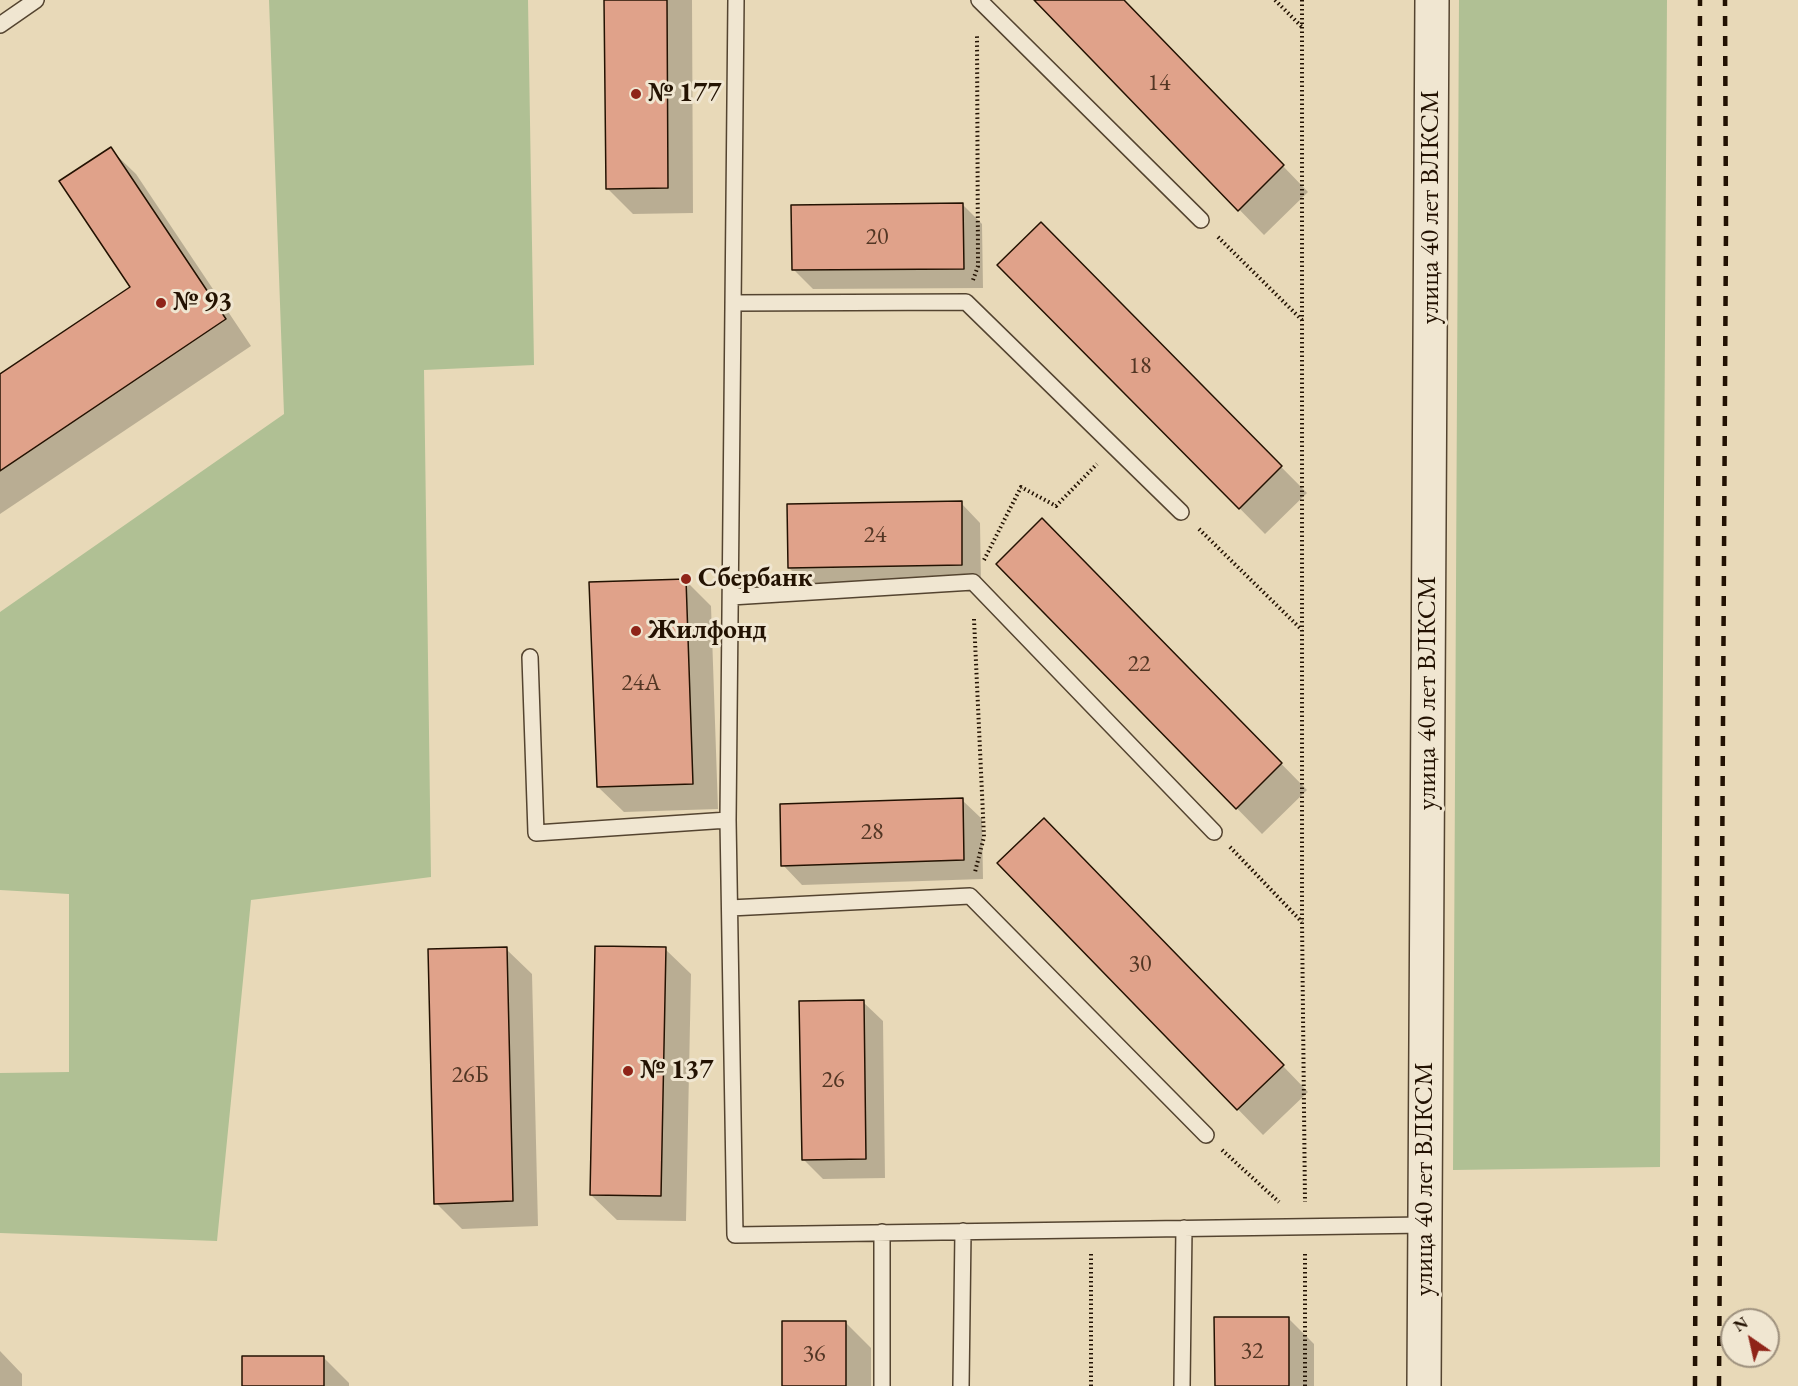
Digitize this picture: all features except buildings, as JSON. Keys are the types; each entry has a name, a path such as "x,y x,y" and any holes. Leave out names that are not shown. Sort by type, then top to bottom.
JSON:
{"street":[{"name":"улица 40 лет ВЛКСМ","path":"1424,1386 1432,0"}],"lane":[{"path":"0,25 36,0"},
{"path":"736,0 728,820 735,1235 1425,1225"},
{"path":"979,0 1200,220"},
{"path":"733,303 966,302 1181,512"},
{"path":"731,597 973,582 1214,832"},
{"path":"530,657 536,833 728,820"},
{"path":"730,908 970,896 1206,1135"},
{"path":"1182,1386 1184,1228"},
{"path":"961,1386 963,1231"},
{"path":"882,1232 882,1386"}],"path":[{"path":"1275,0 1302,27"},
{"path":"1302,0 1302,922 1306,1227 1305,1386"},
{"path":"966,302 978,266 977,23"},
{"path":"1200,220 1302,320"},
{"path":"1181,512 1302,630"},
{"path":"1214,832 1302,922"},
{"path":"1206,1135 1306,1227"},
{"path":"1091,1230 1091,1386"}],"green space":[{"path":"269,0 528,0 534,365 424,370 431,877 251,900 217,1241 0,1233 0,1073 69,1072 69,894 0,890 0,612 284,414"},
{"path":"1459,0 1667,0 1660,1167 1453,1170"}],"railway":[{"path":"1695,1386 1700,0"},
{"path":"1719,1386 1726,225 1725,0"}],"place":[{"name":"№ 177","path":"636,94"},
{"name":"№ 93","path":"161,303"},
{"name":"Сбербанк","path":"686,579"},
{"name":"Жилфонд","path":"636,631"},
{"name":"№ 137","path":"628,1071"}]}
